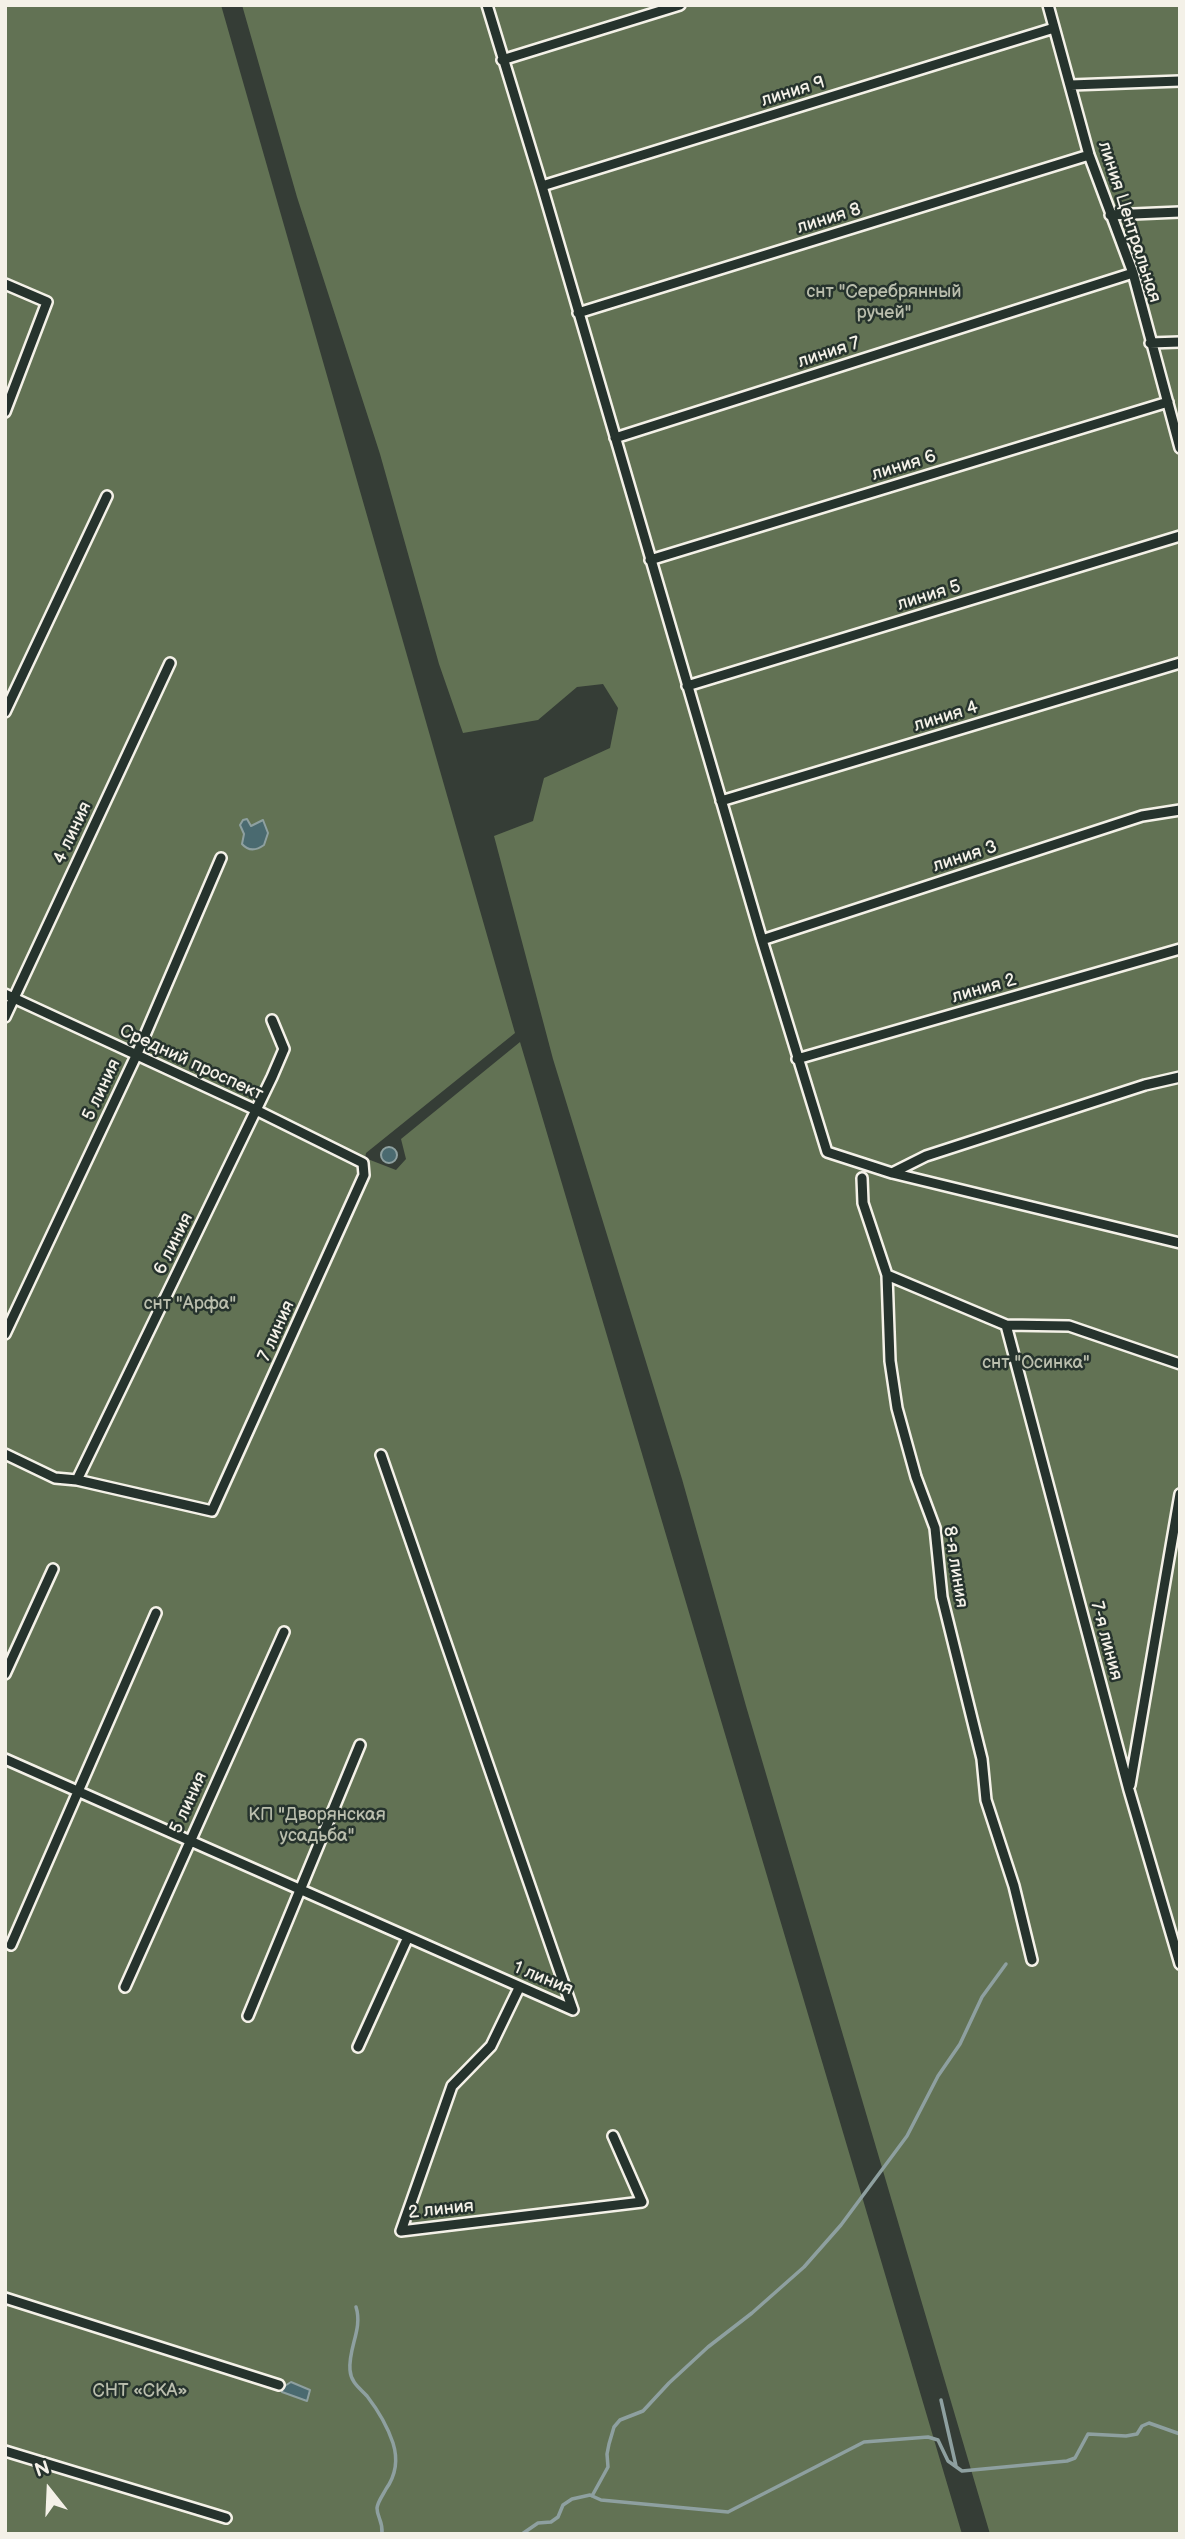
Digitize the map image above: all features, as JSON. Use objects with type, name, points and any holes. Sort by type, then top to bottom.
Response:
[{"type":"street","points":[[486,5],[542,186],[797,1059],[827,1152],[892,1173],[1180,1243]]},
{"type":"street","points":[[502,60],[680,5]]},
{"type":"street","name":"линия Центральная","points":[[1048,5],[1090,155],[1133,273],[1180,448]]},
{"type":"street","name":"линия 9","points":[[542,186],[1054,28]]},
{"type":"street","points":[[1071,85],[1180,81]]},
{"type":"street","name":"линия 8","points":[[578,313],[1090,155]]},
{"type":"street","points":[[1110,215],[1180,212]]},
{"type":"street","name":"линия 7","points":[[615,438],[1133,273]]},
{"type":"street","points":[[5,284],[47,302],[5,412]]},
{"type":"street","points":[[1150,343],[1180,342]]},
{"type":"street","name":"линия 6","points":[[650,560],[1168,402]]},
{"type":"street","points":[[5,712],[107,496]]},
{"type":"street","name":"линия 5","points":[[687,686],[1180,536]]},
{"type":"street","name":"4 линия","points":[[5,1017],[9,996],[170,663]]},
{"type":"street","name":"линия 4","points":[[721,801],[1180,663]]},
{"type":"street","name":"линия 3","points":[[762,940],[1142,816],[1180,810]]},
{"type":"street","name":"5 линия","points":[[5,1334],[136,1056],[221,858]]},
{"type":"street","name":"линия 2","points":[[797,1059],[1180,949]]},
{"type":"street","name":"Средний проспект","points":[[9,996],[256,1110],[363,1163]]},
{"type":"street","name":"6 линия","points":[[77,1480],[284,1049],[272,1020]]},
{"type":"street","points":[[892,1173],[926,1156],[1145,1085],[1180,1077]]},
{"type":"street","name":"7 линия","points":[[77,1480],[212,1511],[364,1175],[363,1163]]},
{"type":"street","name":"8-я линия","points":[[862,1178],[863,1203],[887,1275],[890,1361],[897,1408],[916,1477],[935,1528],[942,1597],[982,1759],[986,1800],[1014,1886],[1032,1960]]},
{"type":"street","points":[[887,1275],[1006,1325],[1069,1326],[1180,1364]]},
{"type":"street","name":"7-я линия","points":[[1006,1325],[1129,1790],[1180,1964]]},
{"type":"street","points":[[5,1454],[55,1478],[77,1480]]},
{"type":"street","name":"1 линия","points":[[5,1759],[573,2010],[382,1455]]},
{"type":"street","points":[[1129,1790],[1180,1494]]},
{"type":"street","points":[[5,1674],[53,1569]]},
{"type":"street","points":[[11,1945],[156,1613]]},
{"type":"street","name":"5 линия","points":[[125,1987],[284,1632]]},
{"type":"street","points":[[248,2016],[360,1745]]},
{"type":"street","points":[[358,2047],[408,1937]]},
{"type":"street","name":"2 линия","points":[[519,1988],[491,2046],[452,2086],[401,2231],[642,2203],[613,2136]]},
{"type":"street","points":[[5,2298],[279,2385]]},
{"type":"street","points":[[5,2451],[226,2518]]},
{"type":"green space","points":[[5,5],[221,5],[515,1033],[366,1153],[365,1158],[396,1170],[406,1159],[401,1139],[520,1042],[962,2534],[5,2534]]},
{"type":"green space","points":[[242,5],[1180,5],[1180,2534],[990,2534],[746,1706],[682,1479],[553,1059],[494,836],[533,821],[544,778],[610,748],[618,708],[603,684],[577,687],[538,720],[463,733],[439,664],[380,454],[297,197]]},
{"type":"water","points":[[247,819],[251,826],[263,820],[268,833],[264,845],[259,848],[250,849],[242,844],[244,834],[240,825]]},
{"type":"water","points":[[386,1147],[392,1147],[397,1155],[395,1161],[386,1163],[381,1158],[381,1152]]},
{"type":"water","points":[[291,2382],[310,2390],[307,2401],[282,2392],[283,2387]]},
{"type":"waterway","points":[[592,2496],[608,2467],[609,2444],[614,2427],[620,2420],[643,2411],[708,2347],[804,2267],[841,2225],[907,2136],[938,2076],[960,2044],[982,1997],[1006,1964]]},
{"type":"waterway","points":[[356,2307],[358,2323],[350,2362],[351,2375],[382,2419],[395,2449],[392,2478],[377,2508],[382,2534]]},
{"type":"waterway","points":[[941,2400],[956,2466]]},
{"type":"waterway","points":[[522,2534],[538,2523],[551,2522],[558,2517],[563,2505],[572,2499],[590,2495],[601,2500],[728,2512],[864,2442],[928,2437],[938,2440],[948,2461],[962,2471],[1067,2461],[1075,2458],[1088,2434],[1126,2436],[1137,2434],[1142,2426],[1149,2423],[1180,2434]]},
{"type":"park label","name":"снт \"Серебрянный ручей\"","points":[[884,302]]},
{"type":"park label","name":"снт \"Арфа\"","points":[[190,1304]]},
{"type":"park label","name":"снт \"Осинка\"","points":[[1036,1363]]},
{"type":"park label","name":"КП \"Дворянская усадьба\"","points":[[317,1825]]},
{"type":"park label","name":"СНТ «СКА»","points":[[140,2391]]}]
